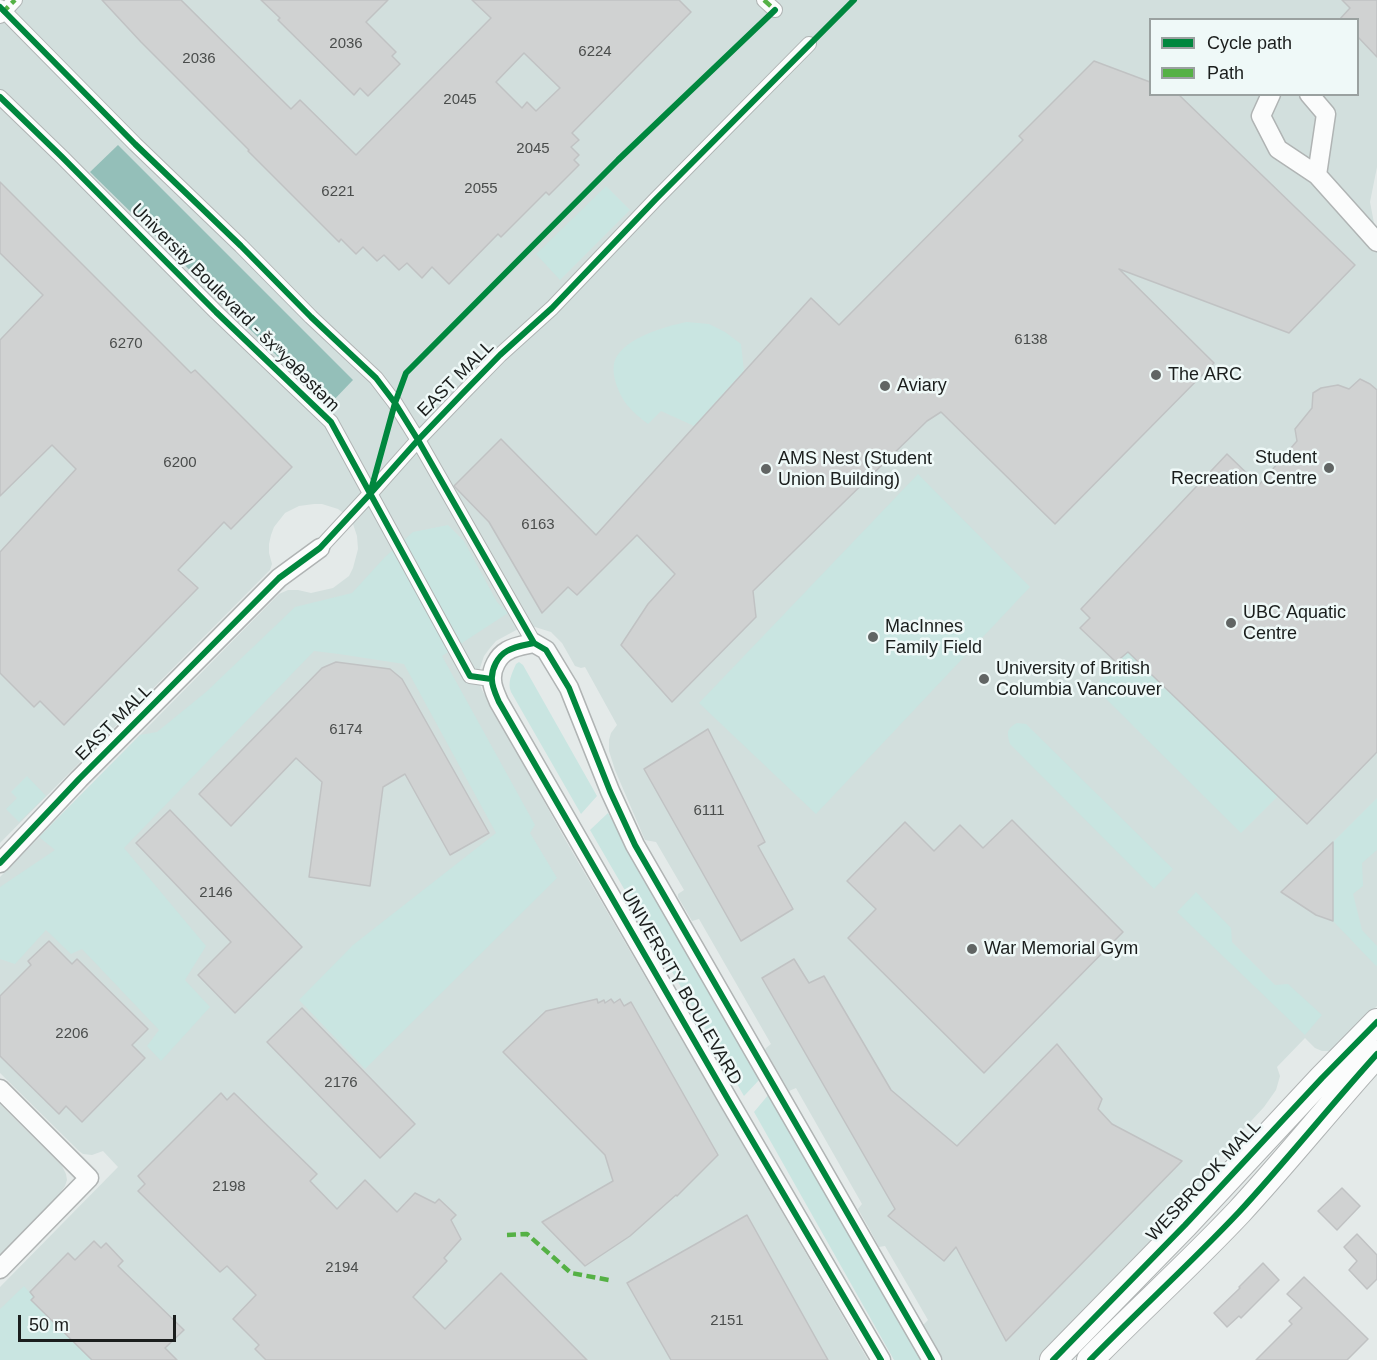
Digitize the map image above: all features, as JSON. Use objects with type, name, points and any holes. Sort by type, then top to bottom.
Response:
[{"type":"main road","name":"WESBROOK MALL","points":[[1053,1360],[1185,1225],[1377,1022]]},
{"type":"main road","points":[[1090,1360],[1238,1213],[1377,1054]]},
{"type":"street","points":[[1,11],[15,0]]},
{"type":"street","points":[[764,0],[775,10]]},
{"type":"street","name":"UNIVERSITY BOULEVARD","points":[[1,11],[241,246],[311,318],[376,378],[394,403],[418,440],[534,643],[546,650],[569,688],[610,791],[635,845],[932,1360]]},
{"type":"street","name":"EAST MALL","points":[[0,863],[79,779],[279,578],[320,548],[418,440],[500,355],[552,308],[809,44]]},
{"type":"street","points":[[1270,96],[1261,116],[1278,149],[1317,175],[1377,242]]},
{"type":"street","points":[[1311,96],[1326,114],[1317,175]]},
{"type":"street","name":"University Boulevard - šxʷyəθəstəm","points":[[0,97],[216,312],[331,422],[470,676],[491,679]]},
{"type":"street","points":[[491,679],[500,656],[512,648],[534,643]]},
{"type":"street","name":"UNIVERSITY BOULEVARD","points":[[491,679],[499,702],[881,1360]]},
{"type":"street","points":[[0,1089],[89,1178],[0,1269]]},
{"type":"shaded area","name":"University of British Columbia Vancouver","points":[[0,0],[1377,0],[1377,167],[1370,202],[1377,231],[1377,1006],[1335,1048],[1322,1051],[1315,1048],[1305,1038],[1277,1067],[1280,1076],[1276,1090],[1264,1107],[1218,1157],[1201,1190],[1139,1253],[1143,1258],[1044,1360],[942,1360],[923,1325],[928,1320],[885,1246],[879,1247],[858,1209],[862,1204],[796,1088],[789,1091],[765,1050],[771,1044],[699,919],[692,921],[678,897],[678,894],[684,890],[656,842],[645,840],[609,751],[611,733],[617,725],[585,667],[575,666],[562,643],[551,632],[535,627],[518,629],[496,641],[490,648],[484,656],[477,677],[482,690],[566,841],[868,1360],[0,1360],[0,1287],[118,1167],[103,1151],[92,1155],[79,1151],[0,1073],[0,877],[279,594],[288,590],[311,593],[333,588],[349,576],[358,549],[353,524],[338,509],[322,504],[299,506],[285,513],[271,535],[269,553],[272,564],[270,570],[0,843]]},
{"type":"shaded area","points":[[118,145],[353,380],[328,406],[90,172]]},
{"type":"shaded area","points":[[606,186],[630,210],[560,280],[536,254]]},
{"type":"shaded area","points":[[687,322],[709,324],[741,344],[744,371],[694,426],[661,411],[648,424],[629,408],[621,395],[614,377],[615,360],[627,345],[636,339],[657,330]]},
{"type":"shaded area","name":"MacInnes Family Field","points":[[918,474],[1030,587],[816,814],[699,703]]},
{"type":"shaded area","points":[[448,525],[464,541],[497,602],[508,613],[442,656],[535,825],[530,833],[557,878],[365,1069],[299,1000],[353,945],[496,833],[404,664],[314,651],[124,848],[206,946],[185,980],[210,1007],[161,1061],[147,1046],[159,1030],[82,949],[71,954],[46,930],[15,964],[0,959],[0,887],[55,850],[39,837],[140,735],[157,732],[206,692],[295,607],[352,593],[385,557],[413,532]]},
{"type":"shaded area","points":[[1128,652],[1278,796],[1241,833],[1094,687]]},
{"type":"shaded area","points":[[519,662],[523,665],[597,796],[581,814],[511,692],[511,678]]},
{"type":"shaded area","points":[[1017,723],[1026,724],[1173,869],[1154,889],[1010,744],[1008,732]]},
{"type":"shaded area","points":[[27,776],[46,796],[19,822],[6,809],[17,798],[11,792]]},
{"type":"shaded area","points":[[1377,798],[1377,850],[1362,863],[1363,886],[1353,894],[1362,930],[1377,946],[1376,966],[1333,921],[1333,842]]},
{"type":"shaded area","points":[[608,813],[760,1079],[744,1096],[590,830]]},
{"type":"shaded area","points":[[1196,892],[1231,928],[1232,942],[1275,985],[1288,984],[1322,1015],[1305,1035],[1177,912]]},
{"type":"shaded area","points":[[769,1094],[923,1360],[894,1360],[754,1112]]},
{"type":"shaded area","points":[[0,1104],[62,1166],[67,1180],[58,1196],[0,1254]]},
{"type":"shaded area","points":[[24,1286],[34,1297],[31,1300],[92,1360],[0,1360],[0,1309]]},
{"type":"building","points":[[102,0],[181,0],[291,109],[300,100],[356,155],[491,18],[472,0],[679,0],[691,12],[572,133],[579,140],[571,147],[579,155],[574,160],[579,165],[549,195],[546,192],[501,237],[498,234],[449,284],[432,267],[422,278],[407,263],[399,270],[384,255],[377,261],[363,247],[356,254],[341,239],[339,242]],"holes":[[[524,53],[560,88],[536,111],[527,102],[522,108],[496,82]]]},
{"type":"building","points":[[261,0],[388,0],[366,22],[396,52],[392,56],[400,64],[368,96],[360,88],[354,95],[278,20],[280,18]]},
{"type":"building","points":[[1342,0],[1377,0],[1377,57],[1359,38],[1359,18],[1341,18],[1350,8]]},
{"type":"building","points":[[1094,61],[1149,82],[1149,96],[1180,96],[1355,265],[1289,333],[1119,269],[1214,363],[1055,524],[941,412],[927,421],[753,591],[756,617],[672,702],[621,645],[648,604],[675,574],[637,535],[577,595],[568,587],[542,613],[489,522],[454,486],[501,439],[596,535],[811,298],[839,325],[1023,140],[1019,136]]},
{"type":"building","points":[[0,182],[191,373],[195,370],[292,467],[231,529],[224,522],[178,570],[198,588],[64,725],[40,701],[34,707],[0,673],[0,552],[76,469],[52,445],[0,496],[0,340],[43,295],[0,253]]},
{"type":"building","name":"UBC Aquatic Centre","points":[[1360,379],[1377,390],[1377,752],[1307,824],[1128,652],[1116,662],[1080,628],[1090,618],[1081,609],[1227,454],[1259,485],[1297,441],[1295,429],[1312,408],[1313,393],[1321,388],[1338,385],[1349,389]]},
{"type":"building","points":[[336,662],[390,669],[402,679],[489,833],[450,855],[405,774],[383,787],[370,886],[309,877],[322,782],[296,758],[231,826],[199,794],[322,668]]},
{"type":"building","points":[[708,729],[765,842],[758,846],[793,909],[741,941],[644,769]]},
{"type":"building","points":[[170,810],[302,947],[235,1013],[198,975],[231,942],[136,843]]},
{"type":"building","name":"War Memorial Gym","points":[[1012,820],[1123,932],[984,1073],[848,938],[876,909],[847,881],[905,822],[934,851],[960,825],[983,848]]},
{"type":"building","points":[[1333,842],[1333,921],[1316,915],[1281,892]]},
{"type":"building","points":[[49,941],[72,964],[77,959],[148,1029],[132,1045],[145,1058],[82,1122],[66,1106],[59,1114],[0,1056],[0,996],[31,965],[28,961]]},
{"type":"building","points":[[794,959],[809,983],[824,976],[891,1090],[957,1146],[1057,1044],[1102,1099],[1098,1109],[1112,1124],[1182,1161],[1006,1341],[956,1247],[944,1261],[888,1216],[895,1209],[762,978]]},
{"type":"building","points":[[597,999],[598,1003],[604,1000],[605,1003],[611,999],[614,1003],[620,999],[624,1006],[631,1002],[718,1155],[677,1196],[630,1236],[585,1266],[542,1222],[613,1181],[605,1155],[503,1052],[546,1011]]},
{"type":"building","points":[[302,1008],[415,1124],[380,1158],[267,1042]]},
{"type":"building","points":[[221,1093],[227,1100],[234,1093],[317,1174],[310,1181],[337,1209],[365,1180],[397,1212],[415,1193],[435,1203],[439,1199],[456,1215],[451,1220],[461,1239],[444,1258],[447,1261],[413,1297],[445,1329],[501,1273],[587,1360],[266,1360],[255,1349],[259,1345],[233,1319],[256,1295],[227,1266],[220,1272],[138,1191],[145,1184],[138,1176]]},
{"type":"building","points":[[1342,1188],[1360,1206],[1337,1230],[1318,1211]]},
{"type":"building","points":[[747,1215],[828,1360],[671,1360],[627,1283]]},
{"type":"building","points":[[1357,1234],[1377,1255],[1377,1279],[1367,1289],[1349,1270],[1357,1261],[1344,1247]]},
{"type":"building","points":[[94,1241],[101,1248],[106,1243],[123,1261],[118,1266],[184,1330],[165,1348],[177,1360],[92,1360],[31,1300],[34,1297],[30,1292],[68,1253],[75,1260]]},
{"type":"building","points":[[1263,1263],[1279,1280],[1241,1318],[1239,1316],[1227,1327],[1214,1313]]},
{"type":"building","points":[[1304,1277],[1368,1339],[1347,1360],[1256,1360],[1292,1324],[1289,1321],[1302,1308],[1287,1294]]},
{"type":"marked path","points":[[2,13],[15,0]]},
{"type":"marked path","points":[[764,0],[775,10]]},
{"type":"marked path","points":[[507,1235],[527,1234],[571,1273],[609,1280]]},
{"type":"cycle path","points":[[0,863],[79,779],[279,578],[320,548],[418,440],[500,355],[552,308],[656,199],[854,0]]},
{"type":"cycle path","points":[[0,7],[135,144],[376,378],[418,440],[534,643]]},
{"type":"cycle path","points":[[371,490],[395,403],[406,373],[618,160],[775,10]]},
{"type":"cycle path","points":[[0,97],[216,312],[331,422],[470,676],[491,679]]},
{"type":"cycle path","points":[[881,1360],[499,702],[492,676],[498,659],[510,649],[534,643],[546,650],[569,688],[610,791],[635,845],[932,1360]]},
{"type":"cycle path","points":[[1053,1360],[1185,1225],[1377,1022]]},
{"type":"cycle path","points":[[1090,1360],[1239,1212],[1377,1054]]},
{"type":"place","name":"The ARC","points":[[1156,375]]},
{"type":"place","name":"Aviary","points":[[885,386]]},
{"type":"place","name":"Student Recreation Centre","points":[[1329,468]]},
{"type":"place","name":"AMS Nest (Student Union Building)","points":[[766,469]]},
{"type":"place","name":"UBC Aquatic Centre","points":[[1231,623]]},
{"type":"place","name":"MacInnes Family Field","points":[[873,637]]},
{"type":"place","name":"University of British Columbia Vancouver","points":[[984,679]]},
{"type":"place","name":"War Memorial Gym","points":[[972,949]]}]
